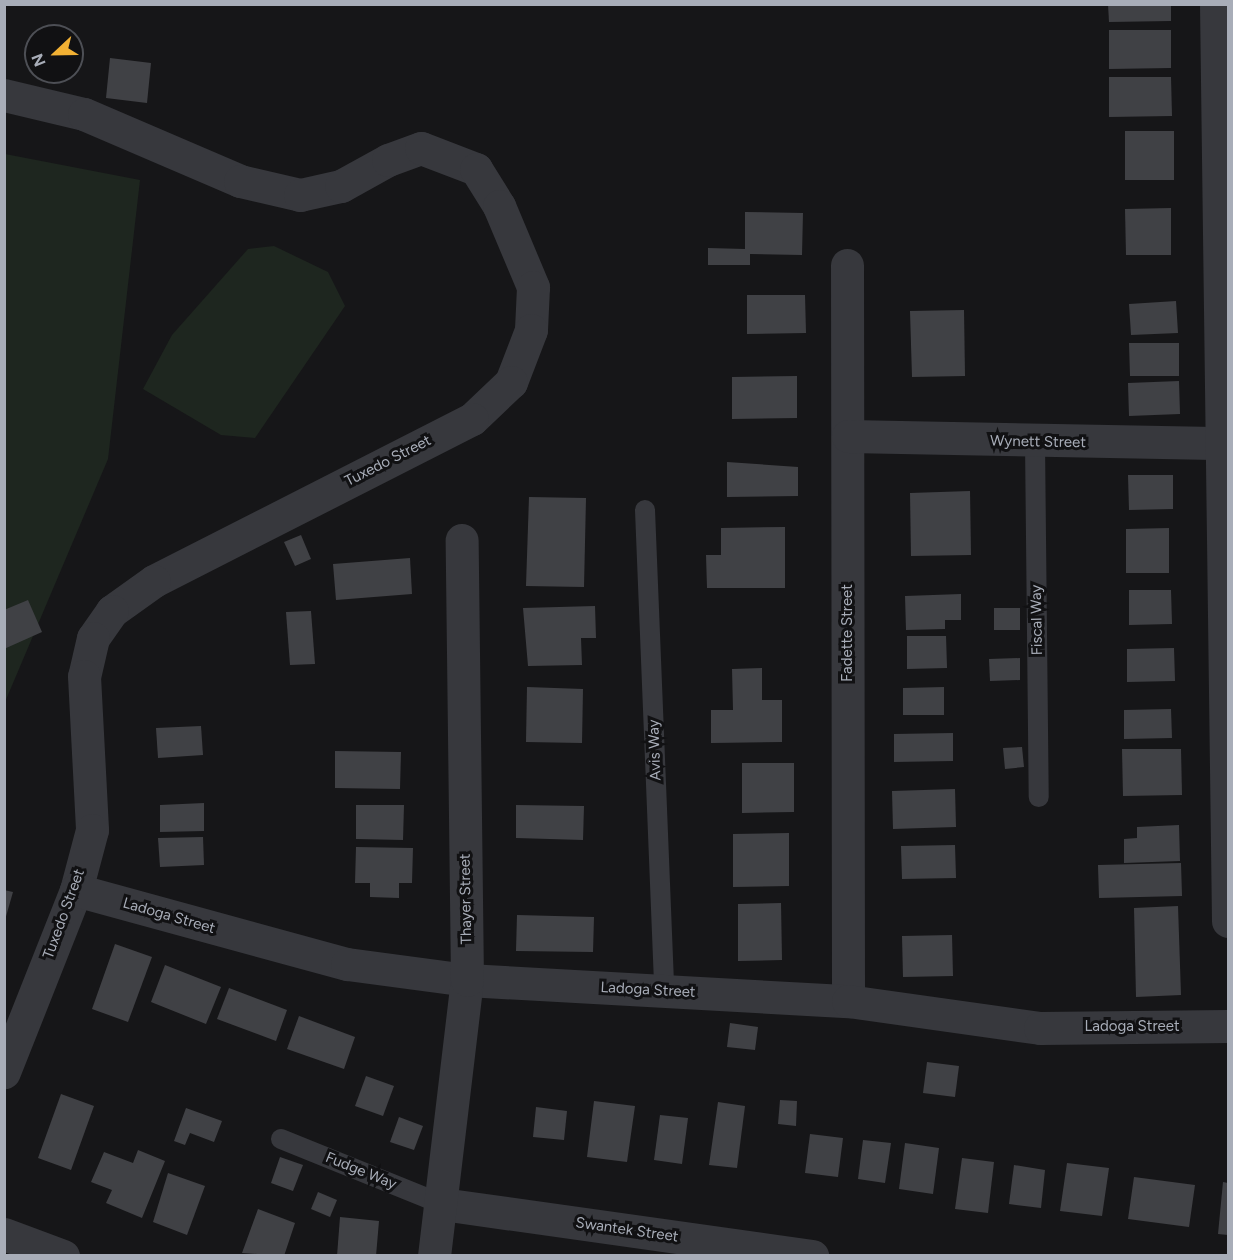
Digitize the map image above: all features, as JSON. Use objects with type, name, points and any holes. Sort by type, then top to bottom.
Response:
[{"type":"street","points":[[1216,4],[1225,443],[1228,921]]},
{"type":"street","name":"Tuxedo Street","points":[[4,95],[84,114],[240,182],[300,195],[341,186],[388,160],[422,148],[476,169],[499,206],[533,287],[531,330],[511,382],[472,419],[154,581],[112,611],[93,638],[84,676],[92,830],[76,890],[11,1030],[4,1072]]},
{"type":"street","name":"Fadette Street","points":[[847,265],[848,1001]]},
{"type":"street","name":"Wynett Street","points":[[848,436],[1035,442],[1225,443]]},
{"type":"street","name":"Thayer Street","points":[[434,1256],[467,980],[462,540]]},
{"type":"street","name":"Ladoga Street","points":[[76,890],[347,964],[467,980],[848,1001],[1041,1028],[1228,1026]]},
{"type":"street","name":"Swantek Street","points":[[442,1204],[812,1256]]},
{"type":"street","points":[[4,1234],[63,1256]]},
{"type":"lane","name":"Fiscal Way","points":[[1035,442],[1039,797]]},
{"type":"lane","name":"Avis Way","points":[[645,510],[664,991]]},
{"type":"lane","name":"Fudge Way","points":[[281,1139],[442,1204]]},
{"type":"shaded area","points":[[5,154],[140,180],[108,459],[5,702]]},
{"type":"shaded area","points":[[274,246],[328,272],[345,306],[255,438],[221,435],[143,389],[172,335],[248,249]]},
{"type":"building","points":[[1108,4],[1171,4],[1171,21],[1109,22]]},
{"type":"building","points":[[1109,30],[1171,30],[1171,68],[1109,69]]},
{"type":"building","points":[[110,58],[151,63],[147,103],[106,98]]},
{"type":"building","points":[[1109,77],[1171,77],[1172,116],[1109,117]]},
{"type":"building","points":[[1125,131],[1174,131],[1174,180],[1125,180]]},
{"type":"building","points":[[1171,208],[1171,255],[1126,255],[1125,209]]},
{"type":"building","points":[[745,212],[803,213],[802,255],[750,254],[750,265],[708,265],[708,248],[745,249]]},
{"type":"building","points":[[747,295],[805,295],[806,333],[747,334]]},
{"type":"building","points":[[1176,301],[1178,333],[1131,335],[1129,304]]},
{"type":"building","points":[[964,310],[965,376],[912,377],[910,311]]},
{"type":"building","points":[[1129,343],[1179,343],[1179,376],[1130,376]]},
{"type":"building","points":[[797,376],[797,418],[732,419],[732,377]]},
{"type":"building","points":[[1179,381],[1180,414],[1129,416],[1128,383]]},
{"type":"building","points":[[727,462],[798,467],[798,496],[727,497]]},
{"type":"building","points":[[1128,475],[1173,475],[1173,509],[1129,510]]},
{"type":"building","points":[[970,491],[971,555],[911,556],[910,493]]},
{"type":"building","points":[[529,497],[586,498],[584,587],[526,586]]},
{"type":"building","points":[[785,527],[785,588],[707,588],[706,555],[721,555],[721,528]]},
{"type":"building","points":[[1169,528],[1169,573],[1126,573],[1126,529]]},
{"type":"building","points":[[301,535],[311,559],[295,566],[284,542]]},
{"type":"building","points":[[410,558],[412,594],[336,600],[333,564]]},
{"type":"building","points":[[1129,590],[1171,590],[1172,624],[1129,625]]},
{"type":"building","points":[[961,594],[961,620],[945,620],[945,629],[906,630],[905,596]]},
{"type":"building","points":[[28,600],[42,632],[4,649],[4,610]]},
{"type":"building","points":[[595,606],[596,638],[581,638],[582,665],[528,666],[523,608]]},
{"type":"building","points":[[994,608],[1020,608],[1020,630],[994,630]]},
{"type":"building","points":[[311,611],[315,664],[290,665],[286,612]]},
{"type":"building","points":[[907,636],[946,636],[947,668],[907,669]]},
{"type":"building","points":[[1174,648],[1175,681],[1127,682],[1127,649]]},
{"type":"building","points":[[1020,658],[1020,680],[990,681],[989,659]]},
{"type":"building","points":[[762,668],[762,700],[782,700],[782,742],[711,743],[711,710],[733,710],[732,669]]},
{"type":"building","points":[[527,687],[583,689],[582,743],[526,742]]},
{"type":"building","points":[[944,687],[944,715],[903,715],[903,688]]},
{"type":"building","points":[[1171,709],[1172,738],[1124,739],[1124,710]]},
{"type":"building","points":[[201,726],[203,755],[158,758],[156,728]]},
{"type":"building","points":[[953,733],[953,761],[894,762],[894,734]]},
{"type":"building","points":[[1022,747],[1024,767],[1005,769],[1003,748]]},
{"type":"building","points":[[1122,749],[1181,749],[1182,795],[1123,796]]},
{"type":"building","points":[[335,751],[401,752],[400,789],[335,788]]},
{"type":"building","points":[[742,763],[794,763],[794,812],[742,813]]},
{"type":"building","points":[[955,789],[956,827],[893,829],[892,791]]},
{"type":"building","points":[[204,803],[204,831],[160,832],[160,805]]},
{"type":"building","points":[[356,805],[404,805],[403,840],[356,839]]},
{"type":"building","points":[[516,805],[584,806],[583,840],[516,838]]},
{"type":"building","points":[[1179,825],[1180,861],[1124,863],[1124,839],[1137,838],[1137,827]]},
{"type":"building","points":[[789,833],[789,886],[733,887],[733,834]]},
{"type":"building","points":[[203,837],[204,865],[160,867],[158,838]]},
{"type":"building","points":[[955,845],[956,878],[902,879],[901,846]]},
{"type":"building","points":[[356,847],[413,848],[412,883],[399,883],[399,898],[370,897],[370,883],[355,883]]},
{"type":"building","points":[[1181,863],[1182,896],[1099,898],[1098,865]]},
{"type":"building","points":[[4,890],[13,892],[5,920],[4,920]]},
{"type":"building","points":[[781,903],[782,960],[738,961],[738,904]]},
{"type":"building","points":[[1178,906],[1181,995],[1136,997],[1134,908]]},
{"type":"building","points":[[517,915],[594,917],[593,952],[516,951]]},
{"type":"building","points":[[952,935],[953,976],[903,977],[902,936]]},
{"type":"building","points":[[115,944],[152,957],[128,1022],[92,1009]]},
{"type":"building","points":[[165,965],[221,987],[206,1024],[151,1002]]},
{"type":"building","points":[[229,988],[287,1010],[276,1041],[217,1019]]},
{"type":"building","points":[[299,1016],[355,1037],[344,1069],[287,1049]]},
{"type":"building","points":[[730,1023],[758,1027],[755,1050],[727,1047]]},
{"type":"building","points":[[927,1062],[959,1066],[955,1097],[923,1093]]},
{"type":"building","points":[[366,1076],[394,1086],[383,1116],[355,1106]]},
{"type":"building","points":[[61,1094],[94,1106],[71,1170],[38,1158]]},
{"type":"building","points":[[780,1100],[797,1101],[796,1126],[778,1124]]},
{"type":"building","points":[[594,1101],[635,1106],[627,1162],[587,1157]]},
{"type":"building","points":[[718,1102],[745,1106],[737,1168],[709,1165]]},
{"type":"building","points":[[536,1107],[567,1111],[564,1140],[533,1137]]},
{"type":"building","points":[[186,1108],[222,1121],[214,1142],[190,1133],[185,1145],[174,1141]]},
{"type":"building","points":[[660,1115],[688,1118],[682,1164],[654,1160]]},
{"type":"building","points":[[399,1117],[423,1126],[414,1150],[390,1142]]},
{"type":"building","points":[[810,1134],[843,1138],[838,1177],[805,1173]]},
{"type":"building","points":[[863,1140],[891,1143],[885,1183],[858,1179]]},
{"type":"building","points":[[905,1143],[939,1148],[933,1194],[899,1189]]},
{"type":"building","points":[[138,1150],[165,1161],[142,1218],[106,1203],[112,1190],[91,1182],[104,1152],[133,1163]]},
{"type":"building","points":[[280,1157],[303,1165],[293,1191],[271,1183]]},
{"type":"building","points":[[962,1158],[994,1162],[988,1213],[955,1209]]},
{"type":"building","points":[[1067,1163],[1109,1168],[1102,1216],[1060,1211]]},
{"type":"building","points":[[1014,1165],[1045,1170],[1041,1208],[1009,1204]]},
{"type":"building","points":[[168,1173],[205,1186],[187,1235],[153,1222]]},
{"type":"building","points":[[1134,1177],[1195,1185],[1189,1227],[1128,1219]]},
{"type":"building","points":[[1223,1182],[1228,1183],[1228,1235],[1218,1234]]},
{"type":"building","points":[[318,1192],[337,1200],[330,1217],[311,1209]]},
{"type":"building","points":[[258,1209],[295,1223],[284,1256],[242,1253]]},
{"type":"building","points":[[340,1217],[379,1221],[376,1256],[337,1256]]}]
